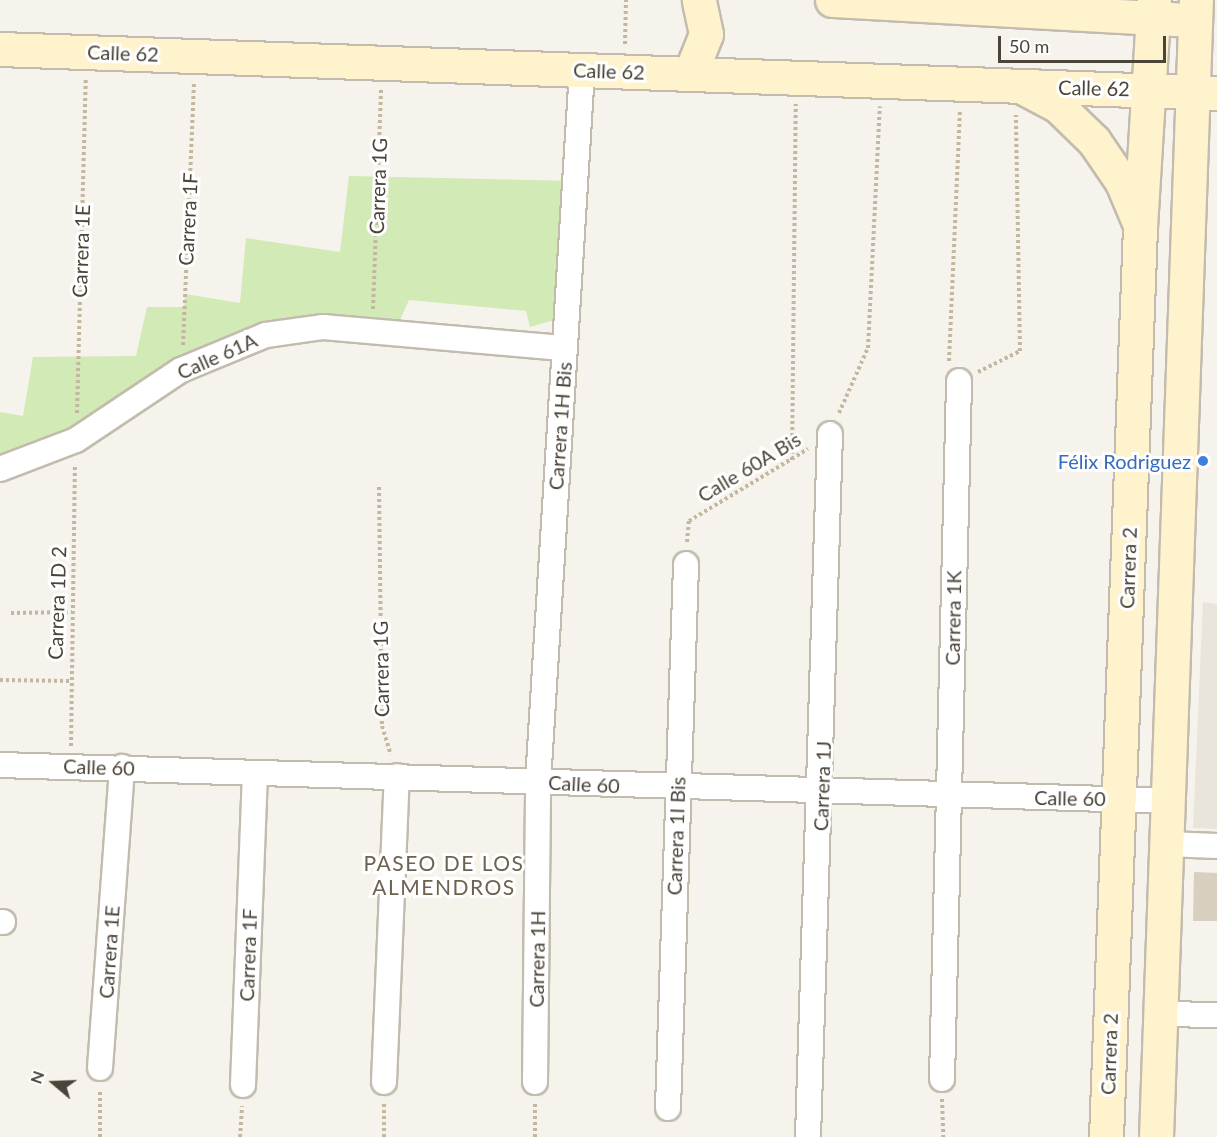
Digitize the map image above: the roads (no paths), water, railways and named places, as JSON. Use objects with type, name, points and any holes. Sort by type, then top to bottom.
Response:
[{"type":"street","points":[[690,74],[706,34],[699,0]]},
{"type":"street","points":[[832,0],[1041,10],[1154,9],[1203,14],[1205,92],[1191,235],[1156,1137]]},
{"type":"street","points":[[1041,10],[1090,0]]},
{"type":"street","name":"Carrera 2","points":[[1106,1137],[1140,227],[1154,9]]},
{"type":"street","name":"Calle 62","points":[[0,49],[690,74],[1016,95],[1149,89],[1205,92]]},
{"type":"street","name":"Carrera 1H Bis","points":[[538,782],[582,70]]},
{"type":"street","points":[[1016,95],[1059,108],[1094,141],[1122,182],[1140,227]]},
{"type":"street","points":[[1191,235],[1217,173]]},
{"type":"street","name":"Calle 61A","points":[[0,469],[76,440],[181,370],[266,335],[322,327],[565,348]]},
{"type":"street","name":"Carrera 1K","points":[[942,1079],[959,381]]},
{"type":"street","name":"Carrera 1J","points":[[808,1137],[822,792],[830,434]]},
{"type":"street","points":[[1129,543],[1179,542]]},
{"type":"street","name":"Carrera 1I Bis","points":[[668,1108],[686,564]]},
{"type":"street","name":"Calle 60","points":[[0,765],[397,776],[949,797],[1169,801]]},
{"type":"street","name":"Carrera 1E","points":[[100,1068],[122,767]]},
{"type":"street","name":"Carrera 1F","points":[[243,1085],[255,773]]},
{"type":"street","points":[[384,1082],[397,776]]},
{"type":"street","name":"Carrera 1H","points":[[535,1082],[538,782]]},
{"type":"street","points":[[1167,844],[1217,846]]},
{"type":"street","points":[[1161,1014],[1217,1015]]},
{"type":"place","name":"Félix Rodriguez","points":[[1203,461]]},
{"type":"district","name":"PASEO DE LOS ALMENDROS","points":[[444,875]]}]
